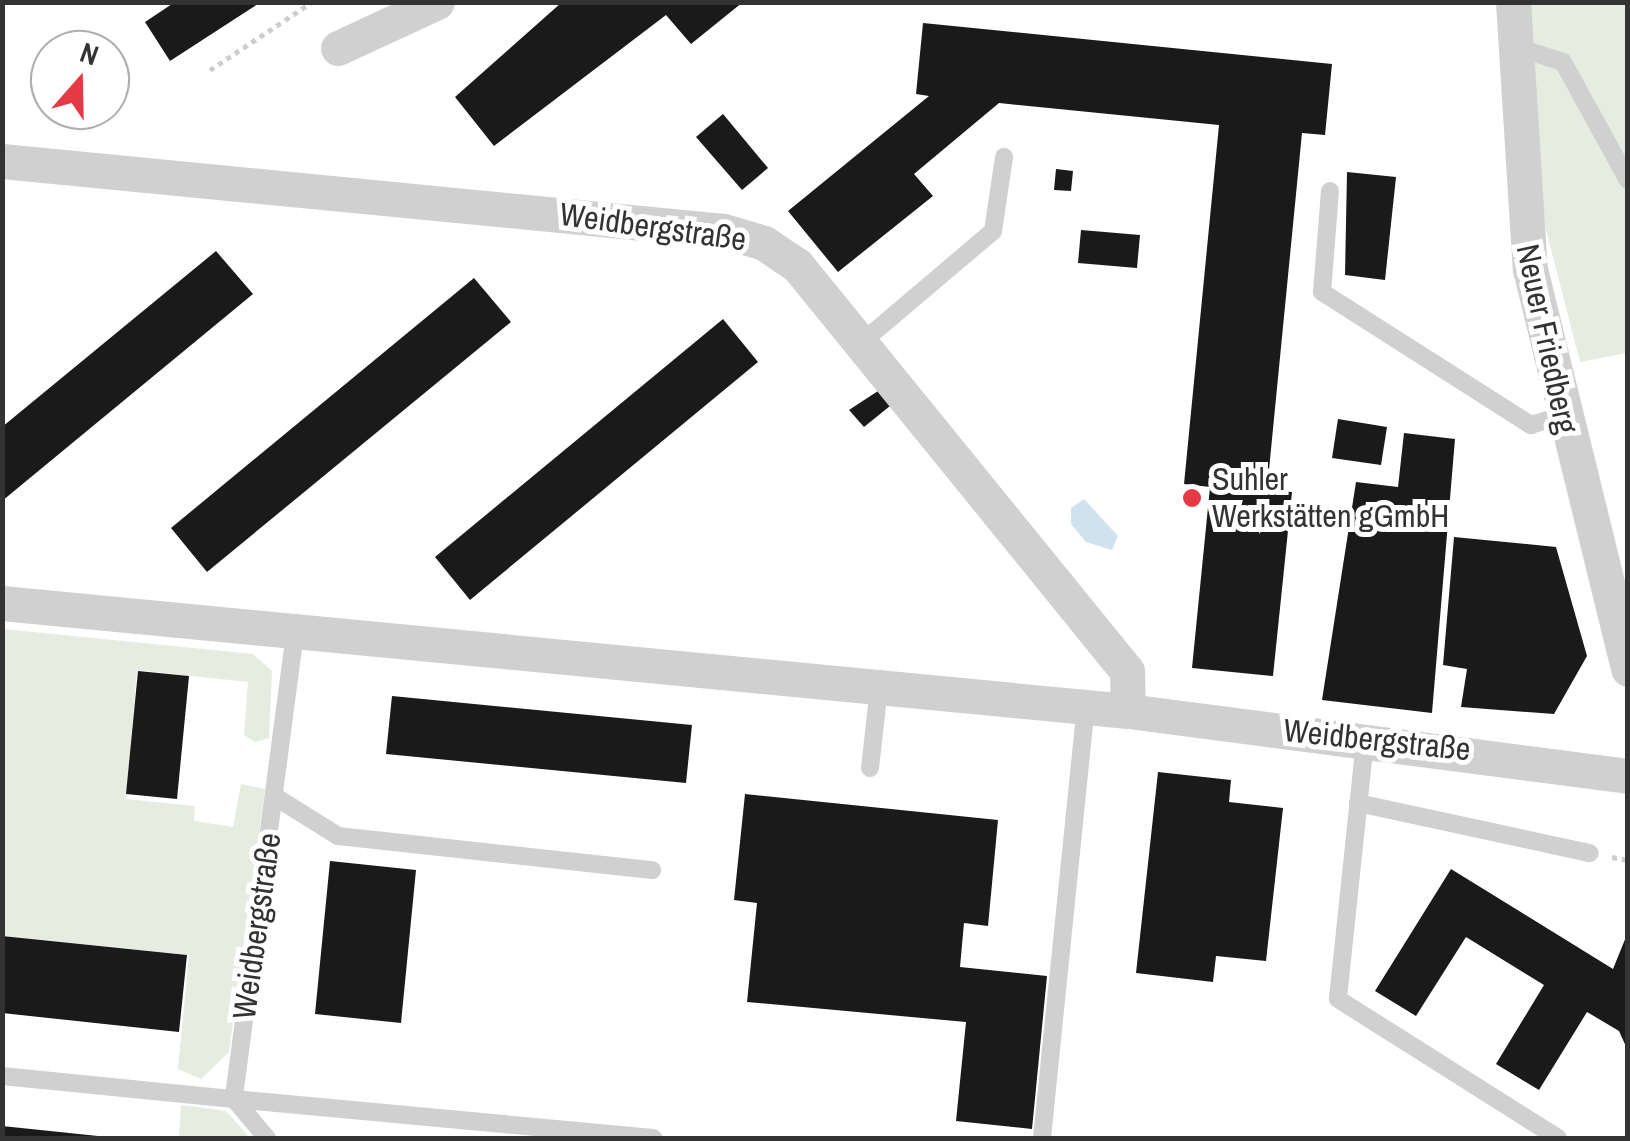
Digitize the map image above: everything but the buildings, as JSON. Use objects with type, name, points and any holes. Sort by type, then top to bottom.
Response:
[{"type":"street","points":[[338,48],[437,2]]},
{"type":"street","name":"Neuer Friedberg","points":[[1513,2],[1518,184],[1561,416],[1628,669]]},
{"type":"street","name":"Weidbergstraße","points":[[2,161],[724,231],[797,265],[1127,671],[1128,711]]},
{"type":"street","name":"Weidbergstraße","points":[[2,603],[1128,711],[1627,769]]},
{"type":"lane","points":[[1514,46],[1562,62],[1628,180]]},
{"type":"lane","points":[[861,343],[993,230],[1004,157]]},
{"type":"lane","points":[[1330,191],[1322,292],[1531,425],[1561,416]]},
{"type":"lane","name":"Weidbergstraße","points":[[234,1099],[295,634]]},
{"type":"lane","points":[[870,768],[879,688]]},
{"type":"lane","points":[[1042,1138],[1086,707]]},
{"type":"lane","points":[[1364,740],[1338,999],[1558,1138]]},
{"type":"lane","points":[[274,796],[338,836],[652,870]]},
{"type":"lane","points":[[1358,803],[1590,853]]},
{"type":"lane","points":[[2,1076],[653,1138]]},
{"type":"lane","points":[[234,1099],[266,1138]]},
{"type":"path","points":[[210,70],[312,2]]},
{"type":"shaded area","points":[[1527,3],[1627,3],[1627,353],[1580,362],[1545,226]]},
{"type":"shaded area","points":[[3,629],[253,654],[272,671],[269,738],[255,742],[244,735],[248,682],[137,670],[126,799],[195,806],[194,821],[233,827],[241,784],[265,789],[229,1052],[201,1079],[178,1069],[189,955],[3,936]]},
{"type":"shaded area","points":[[181,1105],[226,1111],[250,1138],[179,1138]]},
{"type":"water","points":[[1084,499],[1118,536],[1112,550],[1086,542],[1071,524],[1071,508]]},
{"type":"place","name":"Suhler Werkstätten gGmbH","points":[[1192,498]]}]
